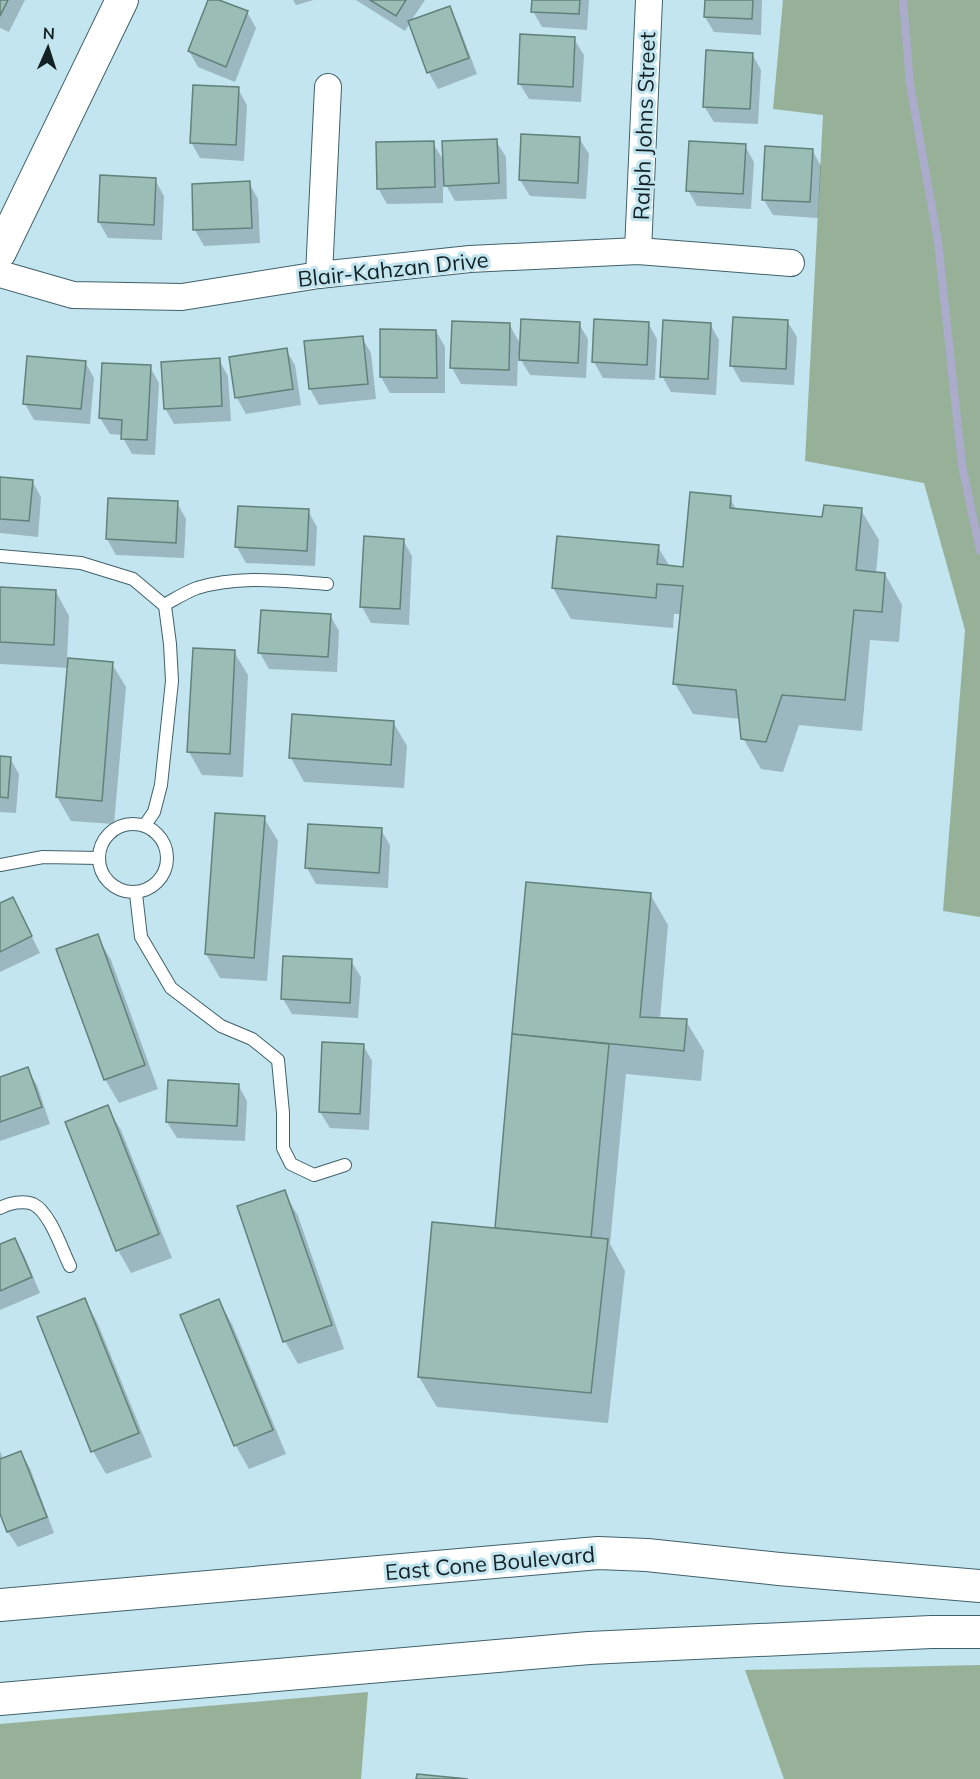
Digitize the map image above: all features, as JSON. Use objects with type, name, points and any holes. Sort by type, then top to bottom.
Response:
[{"type":"street","points":[[0,252],[122,0]]},
{"type":"street","name":"Ralph Johns Street","points":[[638,251],[649,0]]},
{"type":"street","points":[[319,275],[328,87]]},
{"type":"street","name":"Blair-Kahzan Drive","points":[[0,274],[73,295],[182,297],[319,275],[470,259],[638,251],[791,263]]},
{"type":"street","name":"East Cone Boulevard","points":[[0,1605],[598,1553],[647,1555],[980,1586]]},
{"type":"street","points":[[0,1699],[589,1648],[931,1632],[980,1632]]},
{"type":"lane","points":[[0,556],[81,563],[133,579],[164,605],[170,644],[172,681],[161,785],[154,812],[145,825]]},
{"type":"lane","points":[[164,605],[195,589],[223,581],[259,579],[327,584]]},
{"type":"lane","points":[[137,823],[145,825],[159,836],[165,847],[167,862],[161,879],[148,890],[136,894],[126,893],[110,885],[102,873],[99,858],[102,843],[111,831],[125,824],[137,823]]},
{"type":"lane","points":[[0,865],[43,856],[99,858]]},
{"type":"lane","points":[[136,894],[141,937],[171,988],[220,1026],[252,1039],[278,1060],[283,1113],[283,1148],[291,1164],[314,1175],[345,1165]]},
{"type":"lane","points":[[0,1208],[11,1203],[33,1204],[46,1216],[70,1266]]},
{"type":"green space","points":[[783,0],[980,0],[980,917],[943,911],[965,630],[924,483],[805,461],[823,115],[773,109]]},
{"type":"green space","points":[[980,1665],[980,1779],[784,1779],[745,1670]]},
{"type":"green space","points":[[368,1692],[361,1779],[0,1779],[0,1724]]},
{"type":"building","points":[[0,0],[8,0],[0,16]]},
{"type":"building","points":[[208,0],[219,0],[248,11],[226,67],[188,51]]},
{"type":"building","points":[[370,0],[406,0],[396,16]]},
{"type":"building","points":[[532,0],[580,0],[579,14],[531,12]]},
{"type":"building","points":[[705,0],[753,0],[752,19],[704,17]]},
{"type":"building","points":[[450,6],[469,58],[427,73],[408,21]]},
{"type":"building","points":[[520,34],[575,37],[573,87],[518,84]]},
{"type":"building","points":[[706,50],[753,53],[750,109],[703,107]]},
{"type":"building","points":[[193,85],[239,87],[236,145],[190,143]]},
{"type":"building","points":[[521,134],[580,137],[578,183],[519,180]]},
{"type":"building","points":[[497,139],[499,183],[444,186],[442,141]]},
{"type":"building","points":[[434,141],[435,187],[377,189],[376,142]]},
{"type":"building","points":[[689,141],[746,144],[743,194],[686,191]]},
{"type":"building","points":[[765,146],[813,149],[810,202],[762,200]]},
{"type":"building","points":[[100,175],[156,178],[154,225],[98,222]]},
{"type":"building","points":[[250,181],[252,228],[193,230],[192,184]]},
{"type":"building","points":[[733,317],[788,320],[786,369],[730,366]]},
{"type":"building","points":[[521,319],[580,322],[578,363],[519,360]]},
{"type":"building","points":[[594,319],[649,322],[647,365],[592,362]]},
{"type":"building","points":[[663,320],[711,323],[708,379],[660,377]]},
{"type":"building","points":[[452,321],[510,323],[509,370],[450,368]]},
{"type":"building","points":[[380,329],[436,330],[437,378],[380,377]]},
{"type":"building","points":[[363,336],[368,384],[309,389],[304,341]]},
{"type":"building","points":[[287,348],[293,389],[235,398],[229,357]]},
{"type":"building","points":[[27,356],[86,361],[81,409],[23,404]]},
{"type":"building","points":[[220,358],[222,406],[164,409],[161,362]]},
{"type":"building","points":[[102,363],[151,365],[147,440],[121,439],[122,420],[99,418]]},
{"type":"building","points":[[0,477],[33,480],[29,521],[0,519]]},
{"type":"building","points":[[690,492],[731,496],[730,508],[822,517],[824,505],[862,508],[856,570],[885,573],[882,612],[854,610],[845,700],[782,695],[766,742],[741,739],[736,690],[673,684],[683,586],[657,584],[656,598],[552,588],[557,536],[659,545],[657,564],[683,567]]},
{"type":"building","points":[[108,498],[178,501],[176,543],[106,539]]},
{"type":"building","points":[[238,506],[309,509],[307,551],[235,547]]},
{"type":"building","points":[[364,536],[404,539],[400,609],[360,607]]},
{"type":"building","points":[[0,587],[56,590],[54,645],[0,642]]},
{"type":"building","points":[[261,610],[331,614],[328,657],[258,653]]},
{"type":"building","points":[[193,648],[235,650],[230,754],[187,752]]},
{"type":"building","points":[[68,658],[113,662],[102,801],[56,797]]},
{"type":"building","points":[[292,714],[394,721],[391,765],[289,758]]},
{"type":"building","points":[[0,756],[11,757],[8,798],[0,797]]},
{"type":"building","points":[[215,813],[265,816],[254,958],[205,954]]},
{"type":"building","points":[[308,824],[382,828],[379,873],[305,868]]},
{"type":"building","points":[[526,882],[651,893],[640,1017],[687,1019],[684,1051],[512,1034]]},
{"type":"building","points":[[13,897],[32,936],[0,952],[0,903]]},
{"type":"building","points":[[98,934],[145,1065],[104,1080],[56,949]]},
{"type":"building","points":[[283,956],[352,959],[350,1003],[281,999]]},
{"type":"building","points":[[512,1034],[609,1044],[591,1238],[495,1228]]},
{"type":"building","points":[[322,1042],[364,1044],[360,1114],[319,1112]]},
{"type":"building","points":[[28,1067],[42,1107],[0,1122],[0,1077]]},
{"type":"building","points":[[168,1080],[239,1084],[237,1126],[166,1122]]},
{"type":"building","points":[[108,1105],[159,1234],[116,1251],[65,1122]]},
{"type":"building","points":[[285,1190],[332,1325],[283,1342],[237,1206]]},
{"type":"building","points":[[432,1222],[608,1239],[591,1393],[418,1377]]},
{"type":"building","points":[[15,1238],[32,1277],[0,1291],[0,1244]]},
{"type":"building","points":[[85,1298],[139,1433],[91,1452],[37,1317]]},
{"type":"building","points":[[219,1299],[273,1430],[234,1446],[180,1315]]},
{"type":"building","points":[[21,1451],[47,1517],[7,1532],[0,1514],[0,1459]]},
{"type":"building","points":[[417,1774],[468,1779],[416,1779]]},
{"type":"waterway","points":[[903,0],[910,84],[938,242],[962,465],[980,551]]}]
